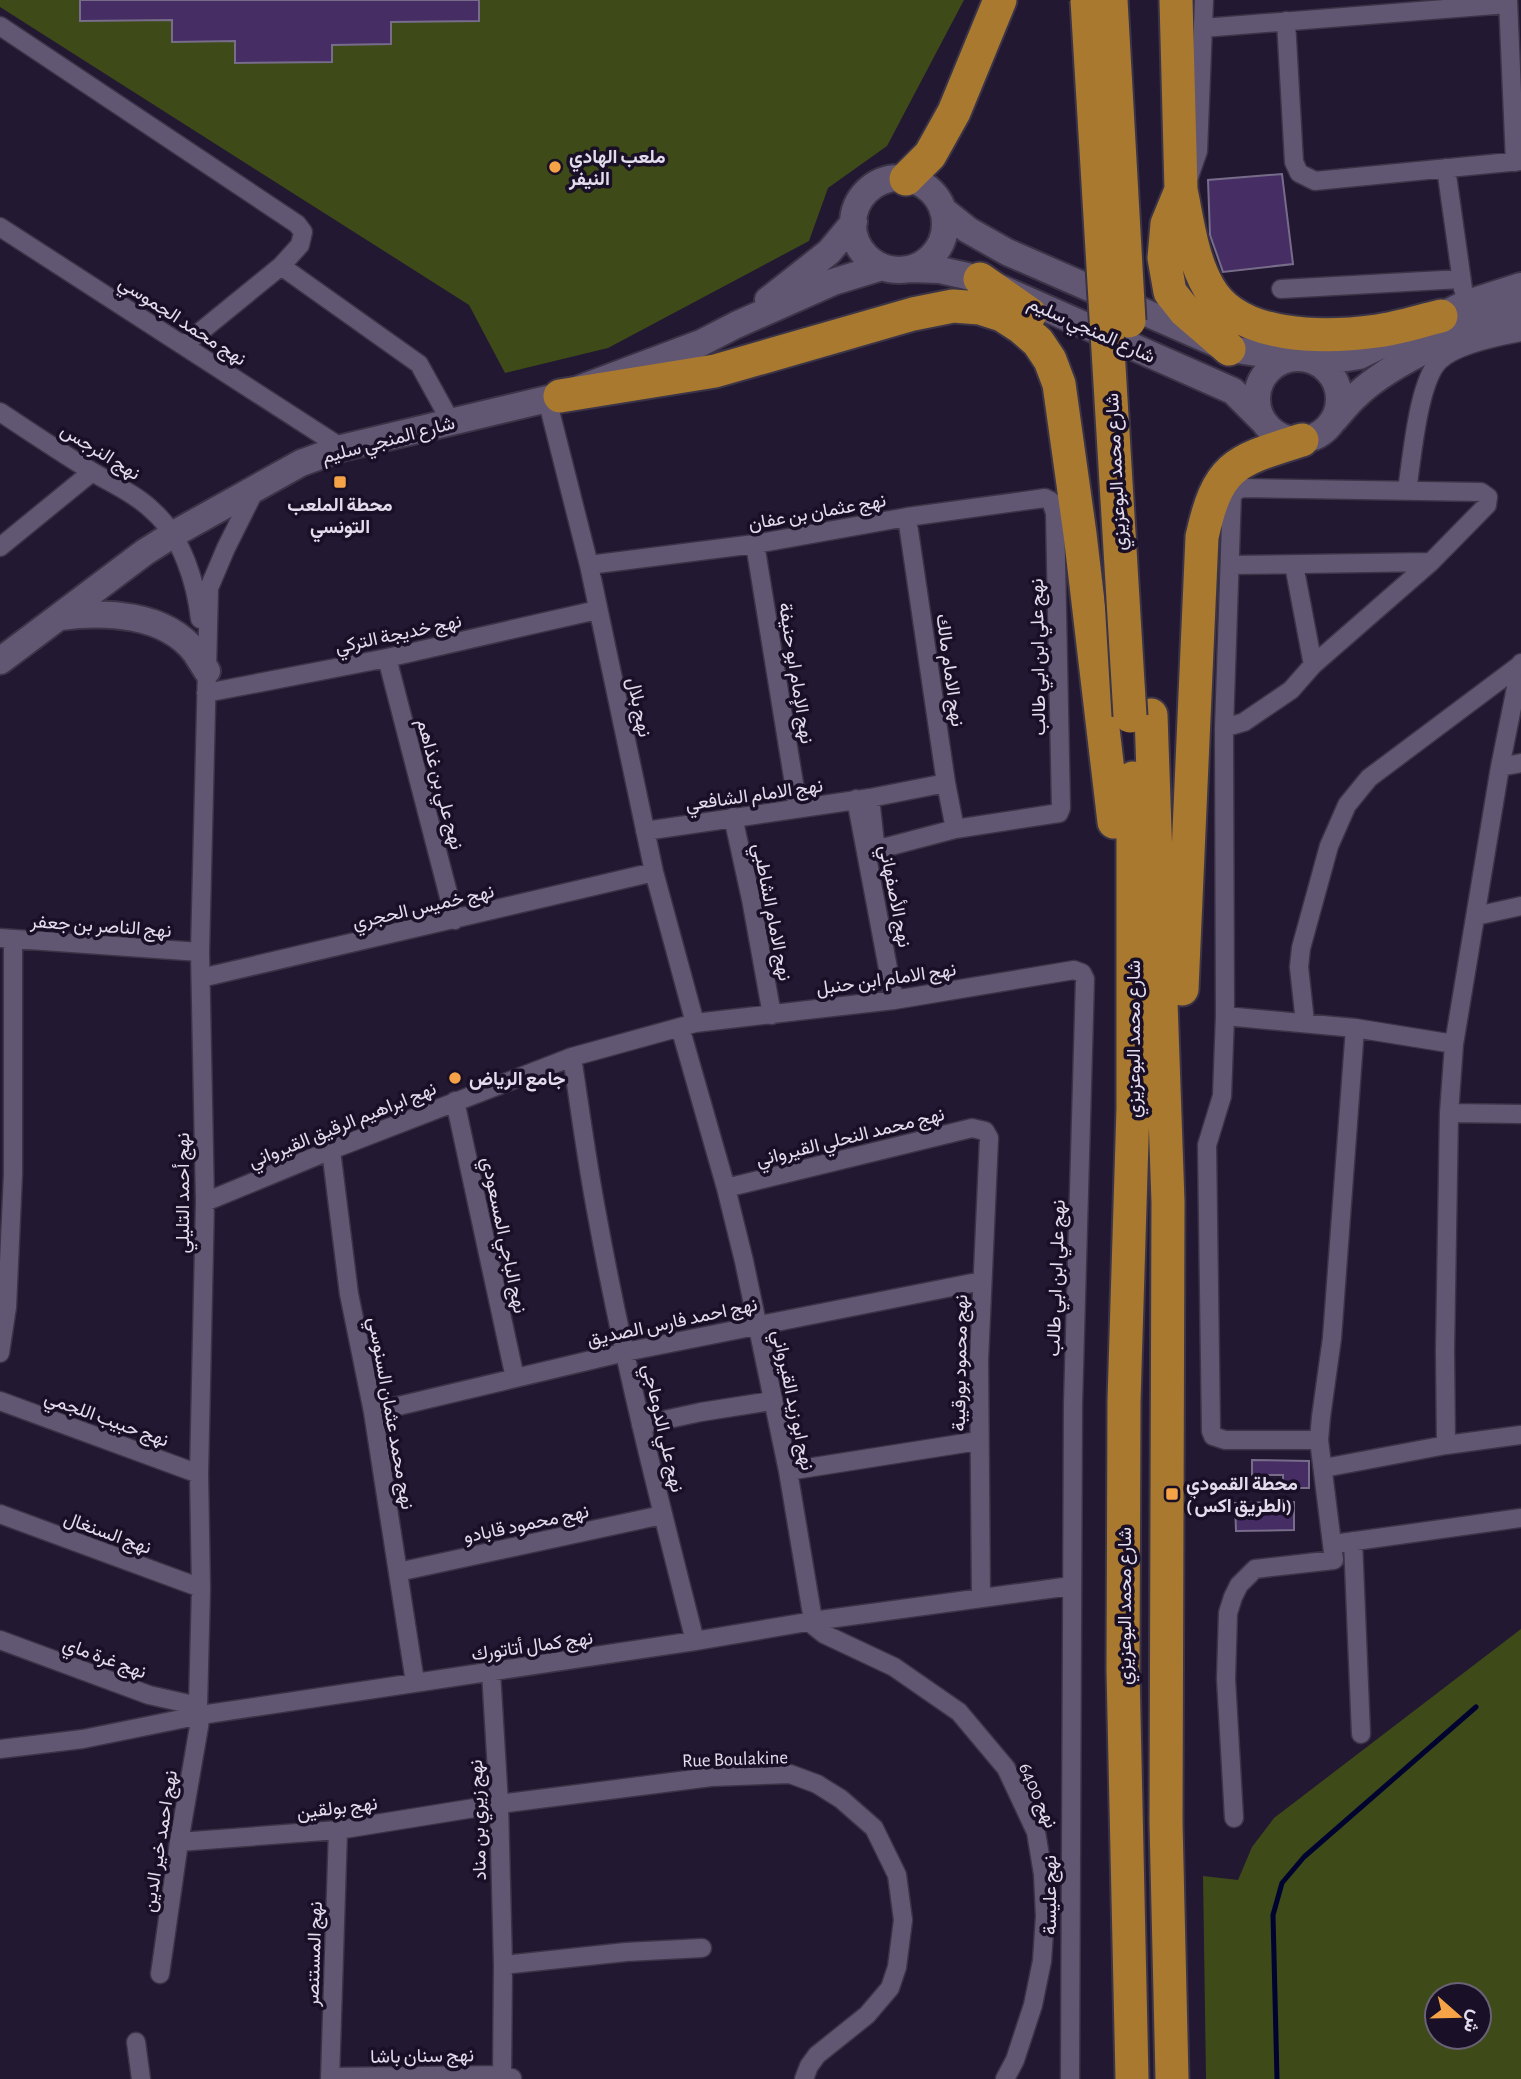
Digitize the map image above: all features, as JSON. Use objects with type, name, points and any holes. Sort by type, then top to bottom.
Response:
[{"type":"highway","points":[[906,179],[930,155],[954,112],[1000,0]]},
{"type":"highway","name":"شارع محمد البوعزيزي","points":[[1087,0],[1141,715],[1133,764],[1133,1108],[1124,1401],[1123,1657],[1132,2079]]},
{"type":"highway","name":"شارع محمد البوعزيزي","points":[[1111,0],[1141,715],[1168,1202],[1166,1822],[1171,2079]]},
{"type":"highway","points":[[1176,0],[1181,190],[1198,266],[1210,291],[1224,308],[1247,323],[1291,332],[1348,334],[1380,331],[1456,300]]},
{"type":"highway","points":[[1181,190],[1167,224],[1164,258],[1170,292],[1185,311],[1229,349]]},
{"type":"highway","points":[[980,279],[1032,316],[1050,335],[1062,356],[1071,381],[1077,411],[1080,534]]},
{"type":"highway","points":[[554,397],[715,371],[913,314],[953,306],[980,308],[1002,315],[1038,342],[1050,359],[1059,384],[1080,534],[1115,831],[1122,999],[1133,1108]]},
{"type":"highway","points":[[1168,1202],[1182,981],[1202,537],[1215,494],[1226,475],[1253,455],[1302,440]]},
{"type":"main road","name":"شارع المنجي سليم","points":[[736,325],[829,251],[854,222],[857,207],[865,194],[877,184],[891,179],[906,179],[929,189],[943,210],[968,230],[1007,252],[1229,349],[1301,358],[1359,356],[1456,300],[1521,286]]},
{"type":"main road","points":[[910,269],[924,263],[935,253],[942,240],[945,225],[943,210]]},
{"type":"main road","points":[[854,222],[860,249],[870,260],[882,267]]},
{"type":"main road","name":"شارع المنجي سليم","points":[[0,661],[172,534],[301,463],[342,449],[554,397],[701,343],[833,282],[882,267],[896,270],[940,270],[980,279],[1233,391],[1279,436],[1302,440]]},
{"type":"main road","points":[[1302,440],[1324,432],[1358,393],[1396,367],[1466,331],[1521,312]]},
{"type":"main road","points":[[1262,419],[1257,407],[1261,381],[1269,370],[1280,362],[1301,358],[1321,364],[1331,373],[1337,385],[1340,398],[1338,411],[1331,423]]},
{"type":"main road","points":[[58,617],[102,613],[163,628],[194,650],[206,682]]},
{"type":"street","points":[[1181,190],[1198,151],[1204,0]]},
{"type":"street","points":[[1203,28],[1286,21],[1387,7],[1508,2],[1518,162],[1315,181],[1298,173],[1294,162],[1286,21]]},
{"type":"street","points":[[0,26],[298,224],[303,232],[303,239],[281,266],[184,345]]},
{"type":"street","points":[[1281,289],[1456,300],[1446,168]]},
{"type":"street","name":"نهج محمد الجموسي","points":[[0,227],[342,449]]},
{"type":"street","points":[[281,266],[419,364],[451,422]]},
{"type":"street","points":[[1407,490],[1422,397],[1427,378],[1438,361],[1451,352],[1521,332]]},
{"type":"street","name":"نهج بلال","points":[[554,397],[597,610],[688,1025]]},
{"type":"street","name":"نهج النرجس","points":[[0,412],[92,472],[133,495],[155,512],[172,534]]},
{"type":"street","points":[[0,547],[92,472]]},
{"type":"street","name":"نهج أحمد التليلي","points":[[200,1710],[199,1474],[205,1202],[200,952],[209,588],[257,486]]},
{"type":"street","points":[[1224,727],[1244,722],[1291,690],[1313,665],[1431,562],[1489,500],[1485,494],[1241,488],[1233,494],[1224,727],[1225,1016],[1222,1096],[1207,1144],[1211,1432],[1213,1436],[1225,1440],[1320,1440]]},
{"type":"street","name":"نهج عثمان بن عفان","points":[[589,565],[755,544],[907,517],[1045,498],[1051,501]]},
{"type":"street","name":"نهج علي ابن ابي طالب","points":[[955,829],[1059,813],[1061,808],[1055,513],[1051,501]]},
{"type":"street","name":"نهج الامام مالك","points":[[907,517],[955,829]]},
{"type":"street","name":"نهج أحمد التليلي","points":[[172,534],[193,582],[198,603],[206,682]]},
{"type":"street","name":"نهج الإمام ابو حنيفة","points":[[755,544],[798,808]]},
{"type":"street","points":[[1231,565],[1431,562]]},
{"type":"street","points":[[1294,565],[1313,665]]},
{"type":"street","name":"نهج خديجة التركي","points":[[206,682],[387,658],[597,610]]},
{"type":"street","name":"نهج علي بن غذاهم","points":[[387,658],[455,920]]},
{"type":"street","points":[[1446,1445],[1449,1113],[1454,1044],[1520,664]]},
{"type":"street","points":[[1305,1022],[1299,967],[1301,948],[1329,846],[1347,805],[1369,778],[1520,664]]},
{"type":"street","points":[[1500,767],[1521,763]]},
{"type":"street","name":"نهج الامام الشافعي","points":[[645,831],[863,799],[946,783]]},
{"type":"street","points":[[863,799],[878,847],[883,848],[955,829]]},
{"type":"street","name":"نهج الأصفهاني","points":[[863,799],[894,1000]]},
{"type":"street","name":"نهج الامام الشاطبي","points":[[733,817],[772,1015]]},
{"type":"street","name":"نهج خميس الحجري","points":[[201,978],[654,872]]},
{"type":"street","points":[[1476,916],[1521,906]]},
{"type":"street","points":[[0,1353],[13,1174],[7,939]]},
{"type":"street","name":"نهج الناصر بن جعفر","points":[[7,939],[200,952]]},
{"type":"street","name":"نهج الامام ابن حنبل","points":[[688,1025],[894,1000],[1074,970],[1082,973]]},
{"type":"street","name":"نهج علي ابن ابي طالب","points":[[1071,1586],[1073,1404],[1085,979],[1082,973]]},
{"type":"street","points":[[1225,1016],[1355,1028],[1454,1044]]},
{"type":"street","name":"نهج ابراهيم الرقيق القيرواني","points":[[205,1202],[572,1057],[688,1025]]},
{"type":"street","name":"نهج ابو زيد القيرواني","points":[[688,1025],[788,1471],[813,1621]]},
{"type":"street","points":[[1234,1818],[1226,1679],[1228,1613],[1233,1597],[1239,1585],[1255,1569],[1333,1562],[1320,1440],[1332,1338],[1355,1028]]},
{"type":"street","name":"نهج علي الدوعاجي","points":[[572,1057],[596,1214],[625,1352],[662,1515],[695,1642]]},
{"type":"street","name":"نهج الباجي المسعودي","points":[[455,1101],[515,1378]]},
{"type":"street","points":[[1449,1113],[1521,1114]]},
{"type":"street","name":"نهج محمد النحلي القيرواني","points":[[726,1188],[972,1128],[985,1131]]},
{"type":"street","name":"نهج محمود بورقيبة","points":[[981,1598],[978,1441],[989,1138],[985,1131]]},
{"type":"street","name":"نهج محمد عثمان السنوسي","points":[[331,1150],[349,1294],[373,1412],[415,1682]]},
{"type":"street","name":"نهج احمد فارس الصديق","points":[[373,1412],[625,1352],[982,1281]]},
{"type":"street","name":"نهج حبيب اللجمي","points":[[0,1401],[199,1474]]},
{"type":"street","points":[[641,1424],[771,1401]]},
{"type":"street","points":[[1324,1468],[1446,1445],[1521,1435]]},
{"type":"street","points":[[788,1471],[978,1441]]},
{"type":"street","name":"نهج السنغال","points":[[0,1514],[201,1588]]},
{"type":"street","name":"نهج محمود قابادو","points":[[398,1572],[662,1515]]},
{"type":"street","points":[[1333,1544],[1521,1518]]},
{"type":"street","points":[[1353,1541],[1362,1734]]},
{"type":"street","name":"نهج كمال أتاتورك","points":[[0,1749],[83,1739],[200,1710],[491,1672],[695,1642],[813,1621],[1071,1586]]},
{"type":"street","name":"نهج عليسة","points":[[1070,2079],[1071,1586]]},
{"type":"street","name":"نهج 6400","points":[[813,1621],[816,1630],[894,1667],[958,1712],[1006,1768],[1036,1832],[1045,1916],[1042,1961],[1033,2005],[1015,2060],[1005,2079]]},
{"type":"street","name":"نهج غرة ماي","points":[[0,1640],[149,1695],[200,1710]]},
{"type":"street","name":"نهج زيري بن مناد","points":[[491,1672],[499,1804],[506,2078]]},
{"type":"street","name":"نهج احمد خير الدين","points":[[160,1974],[200,1710]]},
{"type":"street","name":"Rue Boulakine","points":[[499,1804],[712,1777],[790,1774],[817,1784],[841,1799],[874,1828],[897,1875],[903,1920],[897,1967],[890,1988],[879,2003],[817,2055],[804,2079]]},
{"type":"street","name":"نهج بولقين","points":[[179,1842],[338,1830],[499,1804]]},
{"type":"street","name":"نهج المستنصر","points":[[330,2078],[338,1830]]},
{"type":"street","points":[[1045,1916],[1070,1914]]},
{"type":"street","points":[[503,1965],[626,1952],[702,1948]]},
{"type":"street","points":[[136,2042],[141,2079]]},
{"type":"street","name":"نهج سنان باشا","points":[[330,2078],[506,2078]]},
{"type":"green space","name":"ملعب الهادي النيفر","points":[[0,0],[964,0],[887,146],[828,188],[809,241],[608,348],[505,373],[469,305],[0,7]]},
{"type":"green space","points":[[1521,1629],[1521,2079],[1206,2079],[1203,1876],[1238,1880],[1252,1847],[1274,1818]]},
{"type":"building","points":[[80,0],[479,0],[479,21],[391,22],[391,44],[332,45],[332,62],[235,63],[235,41],[172,42],[172,20],[80,21]]},
{"type":"building","points":[[1282,174],[1293,264],[1223,272],[1210,235],[1208,180]]},
{"type":"building","points":[[1252,1460],[1309,1461],[1309,1488],[1283,1488],[1283,1475],[1252,1475]]},
{"type":"building","points":[[1294,1502],[1294,1530],[1236,1531],[1235,1503]]},
{"type":"waterway","points":[[1277,2079],[1273,1915],[1282,1883],[1304,1857],[1476,1707]]},
{"type":"place","name":"ملعب الهادي النيفر","points":[[555,167]]},
{"type":"place","name":"محطة الملعب التونسي","points":[[340,482]]},
{"type":"place","name":"جامع الرياض","points":[[455,1078]]},
{"type":"place","name":"محطة القمودي ( الطريق اكس)","points":[[1172,1494]]}]
